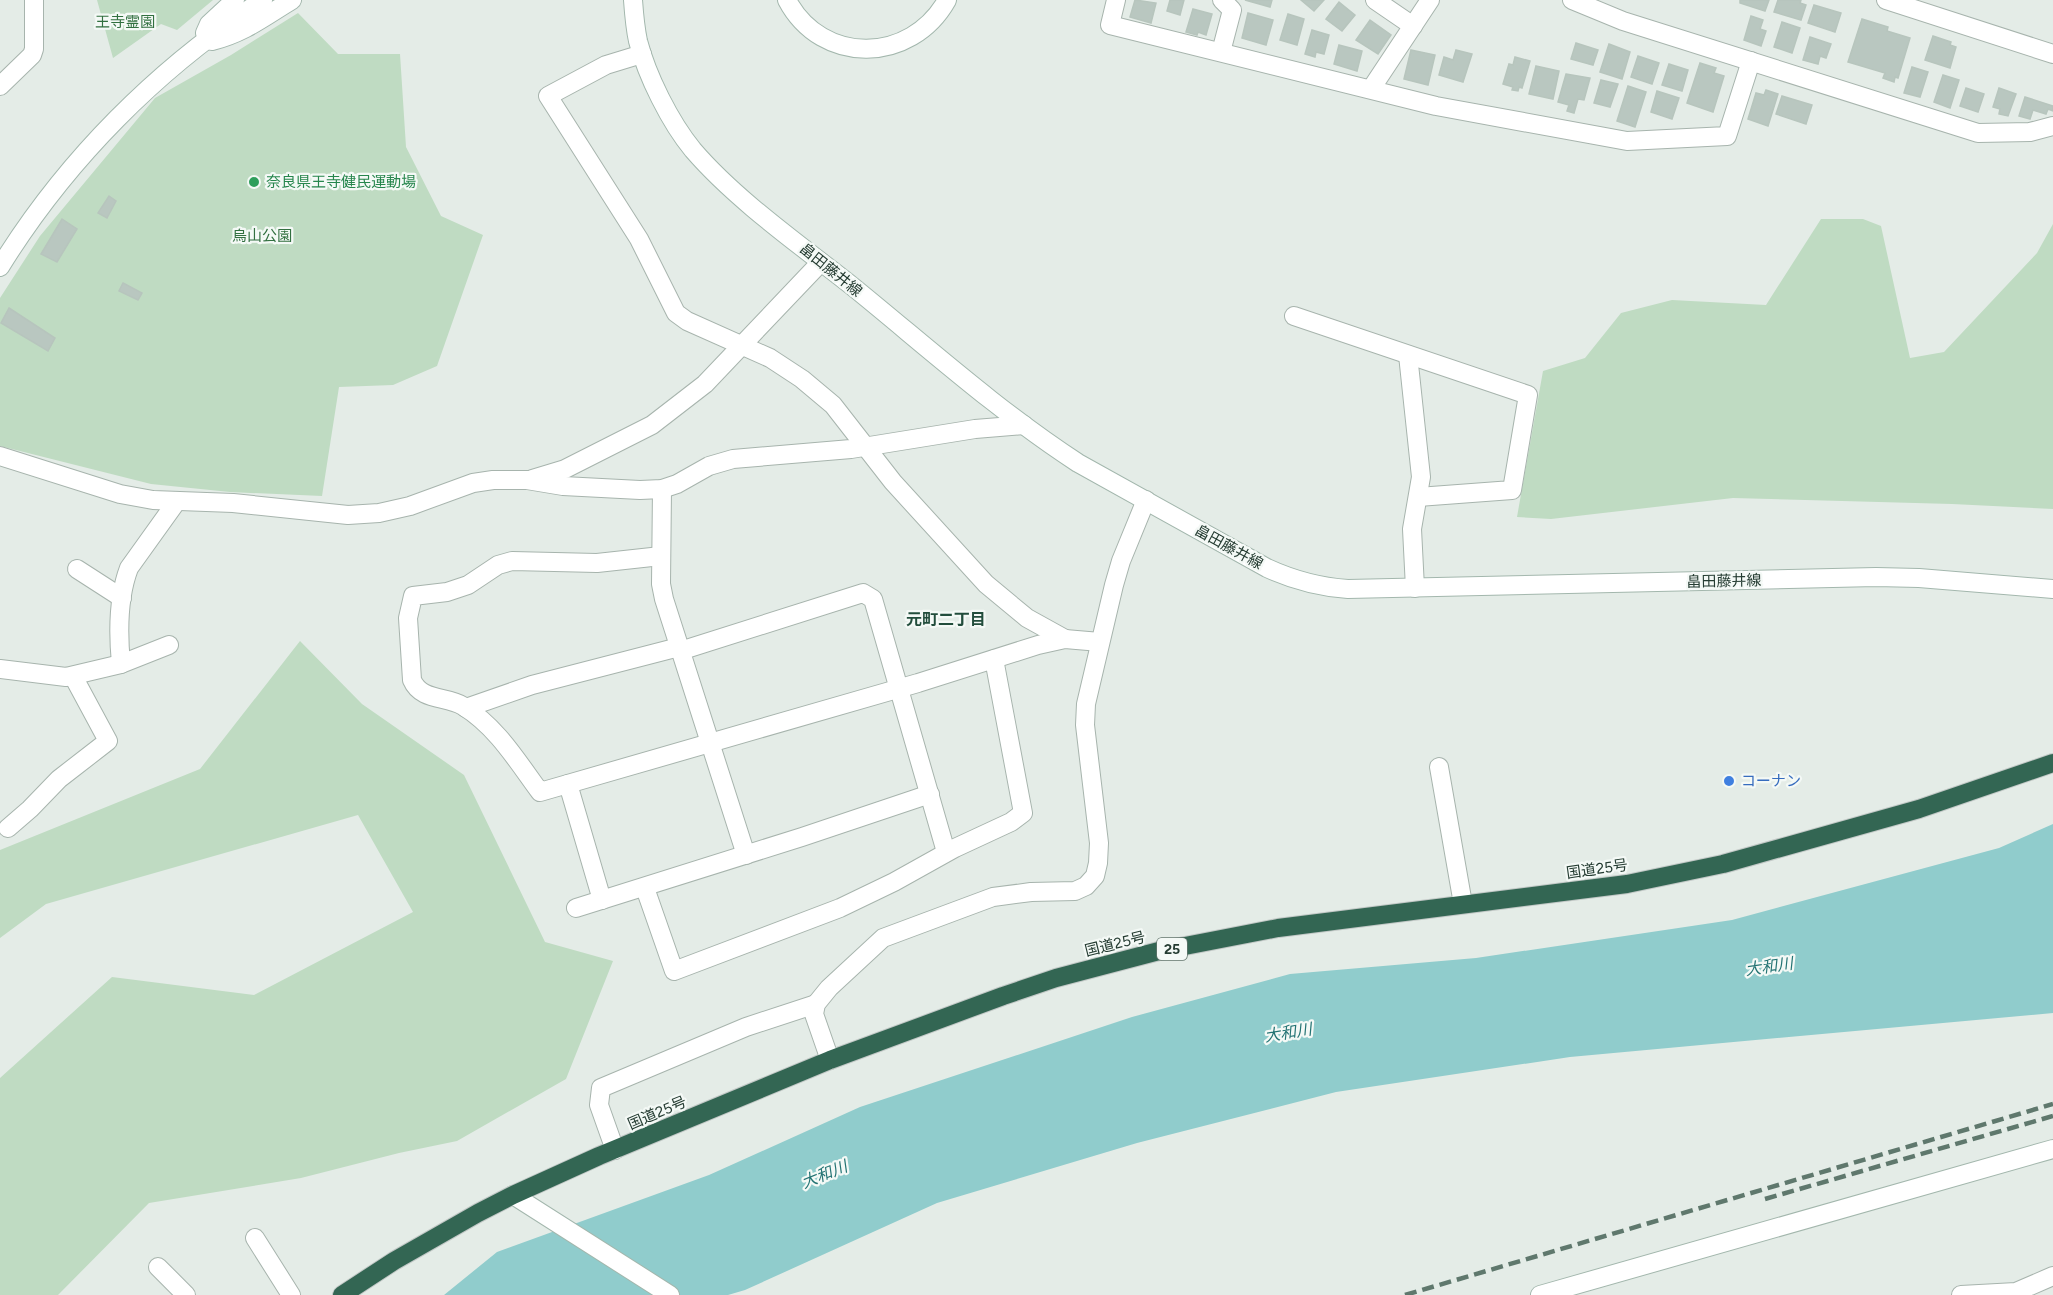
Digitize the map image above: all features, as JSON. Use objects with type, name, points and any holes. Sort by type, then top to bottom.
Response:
[{"type":"highway","name":"国道25号","points":[[342,1295],[394,1261],[513,1195],[831,1060],[1003,996],[1159,951],[1278,928],[1627,884],[1723,864],[1919,809],[2053,763]]},
{"type":"street","points":[[0,85],[32,55],[34,0]]},
{"type":"street","points":[[199,45],[209,24],[235,0]]},
{"type":"street","points":[[0,267],[42,206],[94,143],[152,86],[199,45],[263,0]]},
{"type":"street","points":[[199,45],[239,33],[292,0]]},
{"type":"street","name":"畠田藤井線","points":[[633,0],[635,26],[642,54],[663,102],[693,149],[739,196],[1024,424],[1078,463],[1267,568],[1293,579],[1348,589],[1876,577],[1954,580],[2053,589]]},
{"type":"street","points":[[788,0],[800,20],[821,35],[848,47],[874,50],[912,36],[933,20],[947,0]]},
{"type":"street","points":[[1116,0],[1110,25],[1436,106],[1627,141],[1727,136],[1751,61]]},
{"type":"street","points":[[1221,52],[1232,10],[1222,0]]},
{"type":"street","points":[[1375,0],[1413,26]]},
{"type":"street","points":[[1371,88],[1430,0]]},
{"type":"street","points":[[1572,0],[1623,21],[1978,133],[2030,132],[2053,126]]},
{"type":"street","points":[[1886,0],[2053,54]]},
{"type":"street","points":[[642,54],[606,65],[548,96],[639,239],[676,313],[687,321],[770,358],[802,379],[833,405],[893,482],[986,584],[1027,618],[1065,639]]},
{"type":"street","points":[[527,480],[565,469],[652,425],[705,384],[821,262]]},
{"type":"street","points":[[1294,316],[1528,395],[1512,490],[1418,497]]},
{"type":"street","points":[[1408,355],[1421,477],[1412,529],[1415,588]]},
{"type":"street","points":[[0,456],[120,494],[153,500],[233,503],[348,515],[368,514],[410,506],[473,483],[493,480],[527,480],[563,486],[662,489],[677,484],[710,466],[734,459],[866,447],[975,429],[1024,424]]},
{"type":"street","points":[[662,489],[661,584],[663,599],[746,855]]},
{"type":"street","points":[[831,1060],[814,1014],[816,1004],[829,988],[883,938],[993,897],[1031,892],[1075,891],[1086,886],[1095,876],[1099,843],[1085,725],[1086,704],[1121,561],[1146,500]]},
{"type":"street","points":[[121,664],[119,638],[124,580],[129,568],[177,501]]},
{"type":"street","points":[[661,556],[597,563],[512,561],[498,565],[468,585],[447,592],[413,596],[408,618],[412,680],[416,688],[424,695],[450,701],[466,708],[493,729],[540,792],[899,688],[1038,645],[1065,639],[1100,642]]},
{"type":"street","points":[[77,569],[122,598]]},
{"type":"street","points":[[466,708],[532,685],[680,649],[862,593],[873,598],[946,852]]},
{"type":"street","points":[[0,669],[48,676],[73,676],[121,664],[169,645]]},
{"type":"street","points":[[645,888],[674,971],[840,908],[894,882],[946,852],[1011,822],[1023,813],[994,659]]},
{"type":"street","points":[[8,828],[59,779],[108,741],[73,676]]},
{"type":"street","points":[[1439,767],[1463,904]]},
{"type":"street","points":[[568,784],[602,900]]},
{"type":"street","points":[[576,908],[645,888],[930,794]]},
{"type":"street","points":[[615,1150],[599,1105],[601,1088],[746,1027],[816,1004]]},
{"type":"street","points":[[1544,1294],[2053,1149]]},
{"type":"street","points":[[513,1195],[670,1295]]},
{"type":"street","points":[[255,1238],[291,1295]]},
{"type":"street","points":[[158,1267],[186,1295]]},
{"type":"street","points":[[1962,1295],[2016,1292],[2053,1276]]},
{"type":"green space","name":"王寺霊園","points":[[97,0],[213,0],[177,30],[161,24],[113,58]]},
{"type":"green space","name":"奈良県王寺健民運動場","points":[[298,13],[338,54],[400,54],[406,147],[441,216],[483,235],[437,366],[393,385],[339,387],[322,496],[230,492],[151,484],[0,446],[0,298],[40,236],[155,98],[231,55]]},
{"type":"green space","points":[[1821,219],[1863,219],[1881,226],[1910,358],[1944,352],[2037,253],[2053,224],[2053,509],[1733,498],[1551,519],[1517,517],[1543,371],[1585,358],[1621,313],[1672,300],[1766,305]]},
{"type":"green space","points":[[300,641],[362,704],[464,775],[545,942],[613,961],[566,1079],[457,1141],[301,1178],[149,1203],[58,1295],[0,1295],[0,1078],[112,977],[254,995],[413,912],[358,815],[46,904],[0,938],[0,850],[200,769]]},
{"type":"water","name":"大和川","points":[[2053,824],[2053,1013],[1570,1057],[1336,1092],[1137,1143],[937,1203],[745,1290],[728,1295],[444,1295],[497,1252],[709,1175],[860,1107],[1132,1017],[1290,974],[1476,958],[1732,920],[1999,848]]},
{"type":"building","points":[[1135,0],[1156,3],[1151,23],[1130,17]]},
{"type":"building","points":[[1170,0],[1184,0],[1180,15],[1167,11]]},
{"type":"building","points":[[1245,0],[1272,0],[1270,7]]},
{"type":"building","points":[[1301,0],[1324,0],[1314,11]]},
{"type":"building","points":[[1740,0],[1769,0],[1765,11],[1740,3]]},
{"type":"building","points":[[1778,0],[1801,0],[1800,3],[1806,5],[1801,20],[1774,12]]},
{"type":"building","points":[[1339,2],[1355,15],[1342,31],[1326,19]]},
{"type":"building","points":[[1814,5],[1841,13],[1835,32],[1808,23]]},
{"type":"building","points":[[1193,9],[1212,14],[1206,35],[1186,32]]},
{"type":"building","points":[[1248,13],[1273,20],[1266,45],[1242,38]]},
{"type":"building","points":[[1288,14],[1304,19],[1297,45],[1280,40]]},
{"type":"building","points":[[1751,16],[1763,20],[1760,29],[1766,31],[1761,46],[1744,40]]},
{"type":"building","points":[[1862,19],[1888,27],[1887,31],[1910,38],[1898,78],[1895,77],[1894,82],[1883,78],[1885,73],[1848,62]]},
{"type":"building","points":[[1370,20],[1391,35],[1378,54],[1356,40]]},
{"type":"building","points":[[1782,22],[1800,28],[1792,53],[1774,47]]},
{"type":"building","points":[[1312,30],[1329,35],[1324,54],[1316,52],[1315,57],[1305,54]]},
{"type":"building","points":[[1933,36],[1951,42],[1950,45],[1956,47],[1950,68],[1925,60]]},
{"type":"building","points":[[1810,37],[1831,44],[1826,58],[1820,56],[1818,64],[1803,60]]},
{"type":"building","points":[[1576,43],[1598,50],[1593,65],[1571,59]]},
{"type":"building","points":[[1609,44],[1630,52],[1622,79],[1600,72]]},
{"type":"building","points":[[1339,45],[1362,51],[1357,71],[1334,64]]},
{"type":"building","points":[[1411,50],[1435,55],[1428,85],[1404,79]]},
{"type":"building","points":[[1456,50],[1472,54],[1463,82],[1439,75],[1444,57],[1453,60]]},
{"type":"building","points":[[1638,56],[1659,63],[1652,84],[1631,77]]},
{"type":"building","points":[[1515,57],[1530,61],[1522,88],[1519,87],[1518,91],[1503,84],[1509,64],[1513,65]]},
{"type":"building","points":[[1700,63],[1716,68],[1714,73],[1724,76],[1713,112],[1687,103]]},
{"type":"building","points":[[1669,64],[1688,70],[1682,91],[1662,85]]},
{"type":"building","points":[[1536,66],[1559,71],[1553,99],[1529,94]]},
{"type":"building","points":[[1912,67],[1928,72],[1920,97],[1904,93]]},
{"type":"building","points":[[1566,74],[1590,78],[1584,100],[1578,99],[1574,113],[1567,111],[1569,105],[1558,102]]},
{"type":"building","points":[[1943,75],[1959,80],[1950,108],[1934,102]]},
{"type":"building","points":[[1601,80],[1618,84],[1610,107],[1594,103]]},
{"type":"building","points":[[1628,86],[1646,92],[1635,127],[1617,121]]},
{"type":"building","points":[[1966,88],[1984,94],[1978,112],[1960,106]]},
{"type":"building","points":[[1999,88],[2016,94],[2008,116],[1999,114],[2000,109],[1993,107]]},
{"type":"building","points":[[1766,90],[1778,94],[1768,126],[1748,119],[1756,93],[1764,95]]},
{"type":"building","points":[[1657,91],[1679,98],[1672,119],[1651,112]]},
{"type":"building","points":[[1782,96],[1812,105],[1806,124],[1776,114]]},
{"type":"building","points":[[2025,97],[2053,106],[2053,111],[2048,109],[2046,114],[2033,110],[2030,119],[2019,116]]},
{"type":"building","points":[[109,196],[116,201],[107,218],[98,213]]},
{"type":"building","points":[[62,219],[77,229],[57,262],[41,254]]},
{"type":"building","points":[[123,283],[142,293],[138,300],[119,291]]},
{"type":"building","points":[[9,308],[55,338],[48,351],[1,323]]},
{"type":"railway","points":[[1405,1295],[2053,1104]]},
{"type":"railway","points":[[1765,1199],[2053,1116]]},
{"type":"place","name":"奈良県王寺健民運動場","points":[[254,182]]},
{"type":"place","name":"コーナン","points":[[1729,781]]},
{"type":"district","name":"元町二丁目","points":[[946,619]]},
{"type":"park label","name":"烏山公園","points":[[262,236]]}]
